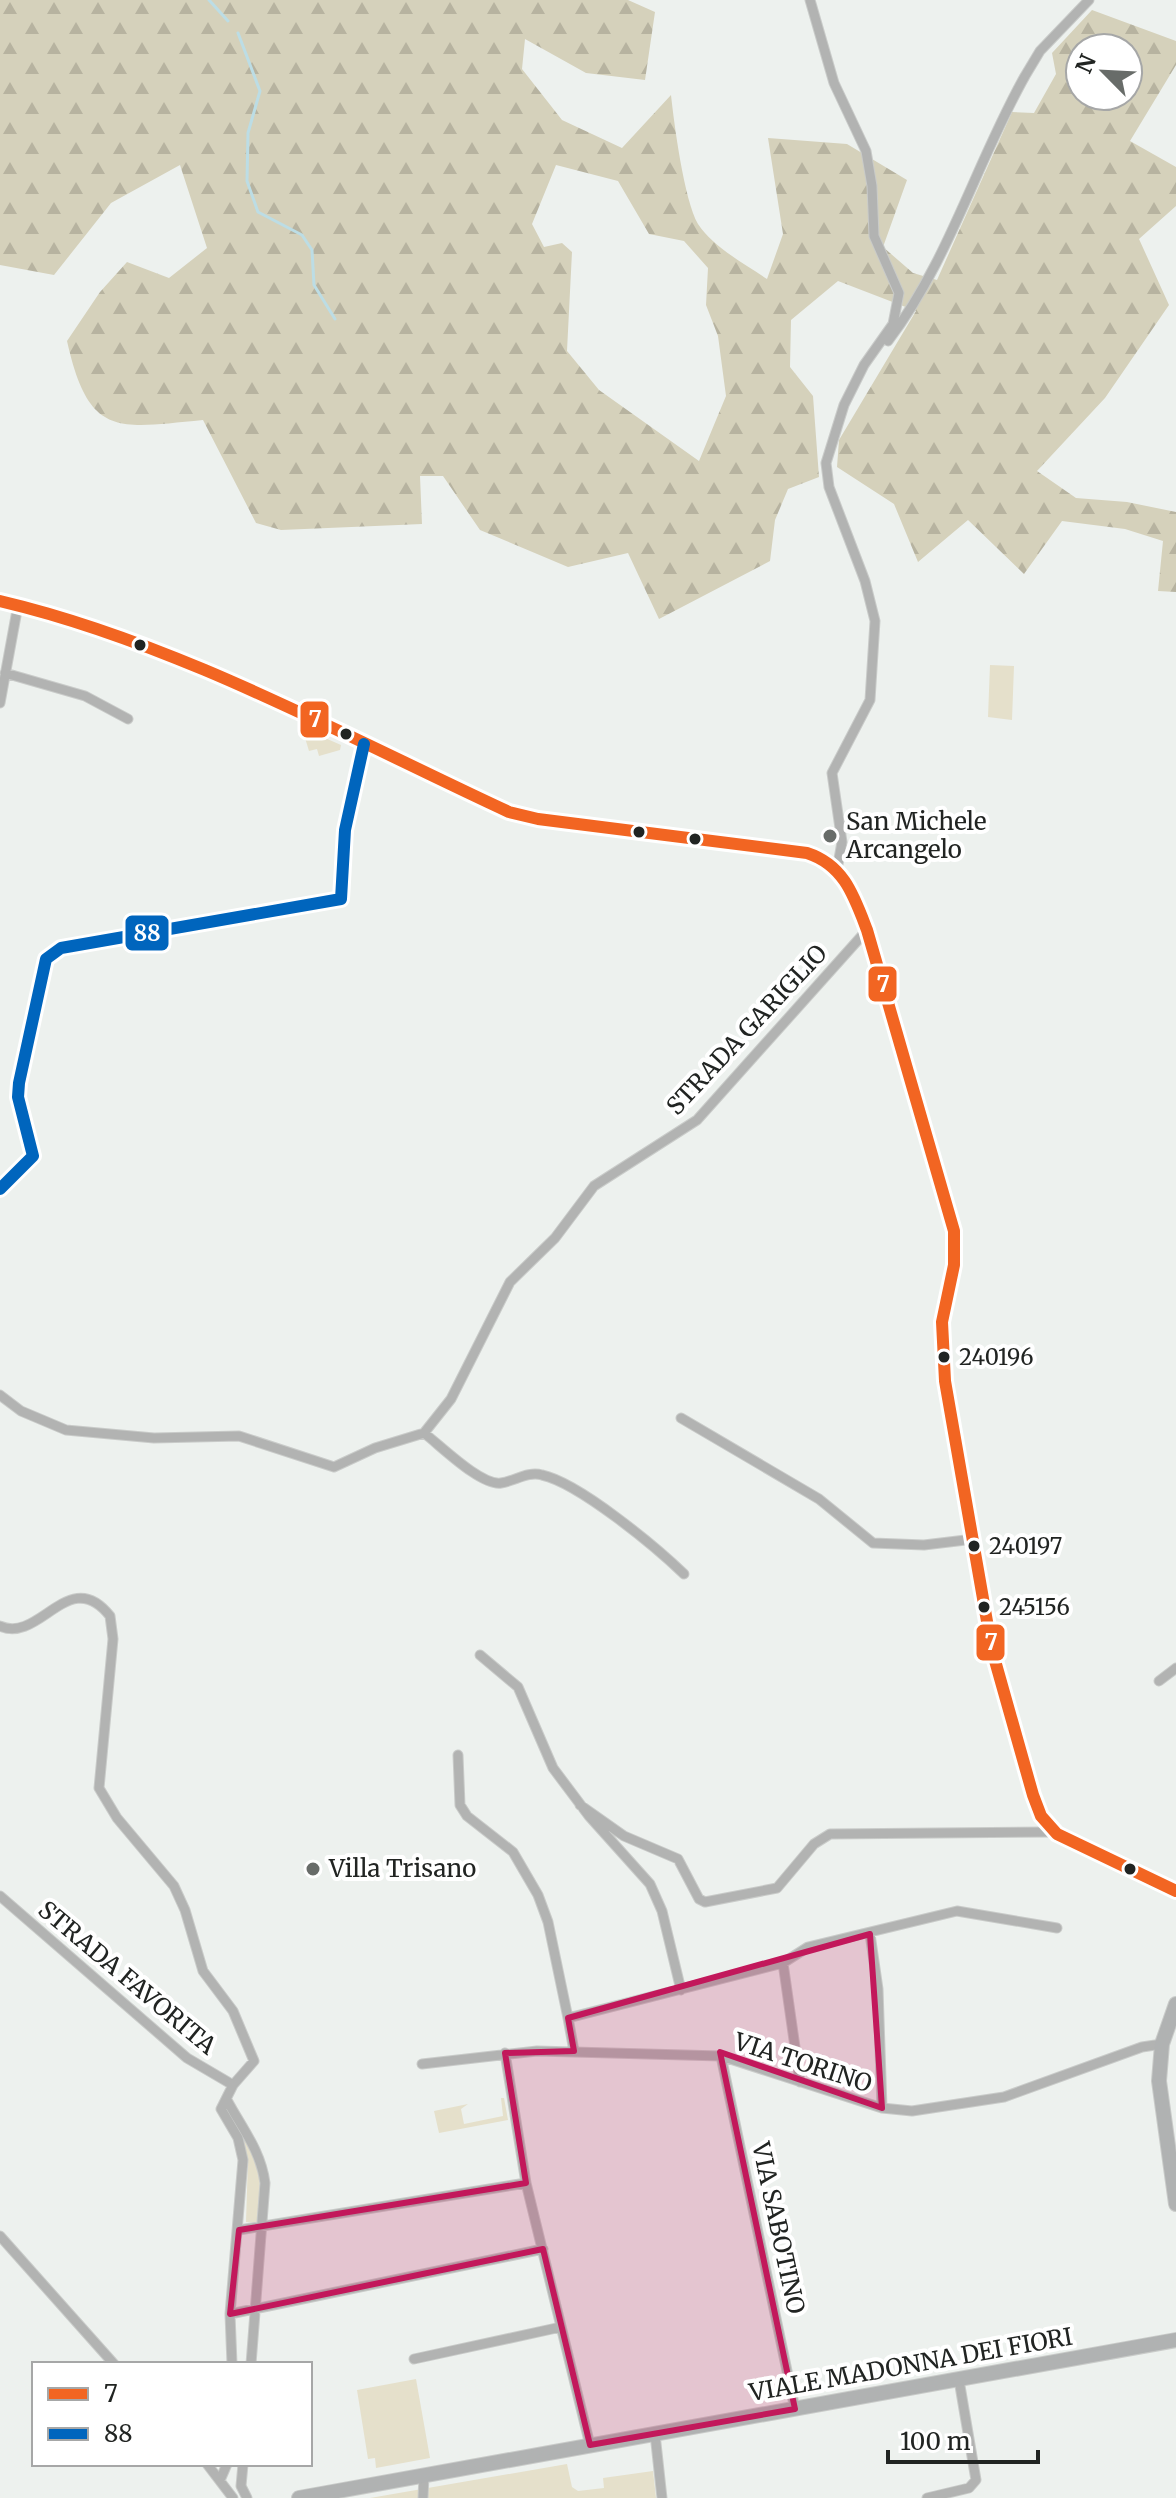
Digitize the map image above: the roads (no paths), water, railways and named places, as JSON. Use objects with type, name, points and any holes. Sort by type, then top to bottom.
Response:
[{"type":"street","points":[[810,0],[834,83],[866,151],[872,186],[874,236],[899,293],[893,324],[844,405],[826,463],[829,487],[865,581],[875,621],[870,700],[832,773],[842,842],[837,870]]},
{"type":"street","points":[[871,356],[888,341],[923,288],[1040,51],[1089,0]]},
{"type":"street","points":[[0,601],[88,627],[207,673],[520,816],[807,853],[837,870],[867,930],[954,1231],[956,1253],[943,1309],[941,1336],[950,1408],[995,1664],[1033,1795],[1041,1816],[1053,1832]]},
{"type":"street","points":[[0,703],[18,605]]},
{"type":"street","points":[[5,673],[85,696],[128,719]]},
{"type":"street","points":[[0,1189],[33,1156],[18,1097],[46,959],[61,948],[341,899],[345,830],[357,763],[364,744]]},
{"type":"street","name":"STRADA GARIGLIO","points":[[424,1433],[451,1399],[510,1282],[555,1238],[594,1186],[697,1120],[867,930]]},
{"type":"street","points":[[0,1395],[21,1411],[66,1430],[154,1438],[239,1436],[334,1467],[375,1448],[424,1433],[486,1481],[496,1484],[533,1474],[560,1482],[649,1543],[684,1574]]},
{"type":"street","points":[[681,1418],[809,1492],[873,1543],[924,1545],[974,1539]]},
{"type":"street","name":"STRADA FAVORITA","points":[[0,1626],[11,1629],[21,1627],[75,1597],[92,1601],[110,1616],[113,1639],[99,1788],[117,1818],[174,1886],[185,1910],[203,1971],[240,2025],[254,2061],[233,2085],[227,2100]]},
{"type":"street","points":[[480,1655],[518,1687],[553,1768],[580,1805],[650,1884],[662,1911],[681,1990]]},
{"type":"street","points":[[1159,1681],[1176,1668]]},
{"type":"street","points":[[458,1755],[460,1805],[467,1816],[513,1852],[538,1895],[548,1922],[574,2051]]},
{"type":"street","points":[[580,1805],[624,1836],[678,1859],[699,1899],[705,1902],[777,1888],[814,1844],[830,1834],[1053,1832],[1176,1891]]},
{"type":"street","name":"STRADA FAVORITA","points":[[0,1896],[187,2058],[233,2085]]},
{"type":"street","points":[[568,2018],[783,1963],[808,1947],[957,1911],[1057,1928]]},
{"type":"street","points":[[870,1934],[878,1989],[882,2108]]},
{"type":"street","points":[[783,1963],[800,2082]]},
{"type":"street","points":[[1176,2004],[1162,2044],[1159,2081],[1176,2204]]},
{"type":"street","name":"VIA TORINO","points":[[422,2064],[505,2053],[574,2051],[721,2056],[745,2061],[882,2108],[912,2111],[983,2102],[1142,2047],[1162,2044]]},
{"type":"street","points":[[505,2053],[526,2183],[590,2445]]},
{"type":"street","name":"VIA SABOTINO","points":[[721,2056],[795,2409]]},
{"type":"street","points":[[232,2362],[230,2314],[243,2160],[238,2138],[221,2109],[227,2100],[263,2163],[265,2183],[251,2362]]},
{"type":"street","points":[[239,2230],[260,2229],[526,2183]]},
{"type":"street","points":[[0,2236],[112,2362]]},
{"type":"street","points":[[230,2314],[543,2249]]},
{"type":"street","points":[[414,2359],[561,2327]]},
{"type":"street","name":"VIALE MADONNA DEI FIORI","points":[[299,2498],[1176,2340]]},
{"type":"street","points":[[927,2498],[969,2488],[976,2480],[959,2380]]},
{"type":"street","points":[[655,2434],[662,2498]]},
{"type":"street","points":[[209,2466],[233,2498]]},
{"type":"street","points":[[221,2478],[226,2466]]},
{"type":"street","points":[[243,2466],[241,2486],[247,2498]]},
{"type":"street","points":[[423,2498],[424,2476]]},
{"type":"street","points":[[221,2478],[241,2486]]},
{"type":"waterway","points":[[209,0],[228,21]]},
{"type":"waterway","points":[[238,33],[260,91],[248,133],[247,181],[258,212],[302,235],[312,250],[314,285],[335,319]]},
{"type":"place","name":"San Michele Arcangelo","points":[[830,836]]},
{"type":"place","name":"240196","points":[[944,1357]]},
{"type":"place","name":"240197","points":[[974,1546]]},
{"type":"place","name":"245156","points":[[984,1607]]},
{"type":"place","name":"Villa Trisano","points":[[313,1869]]}]
